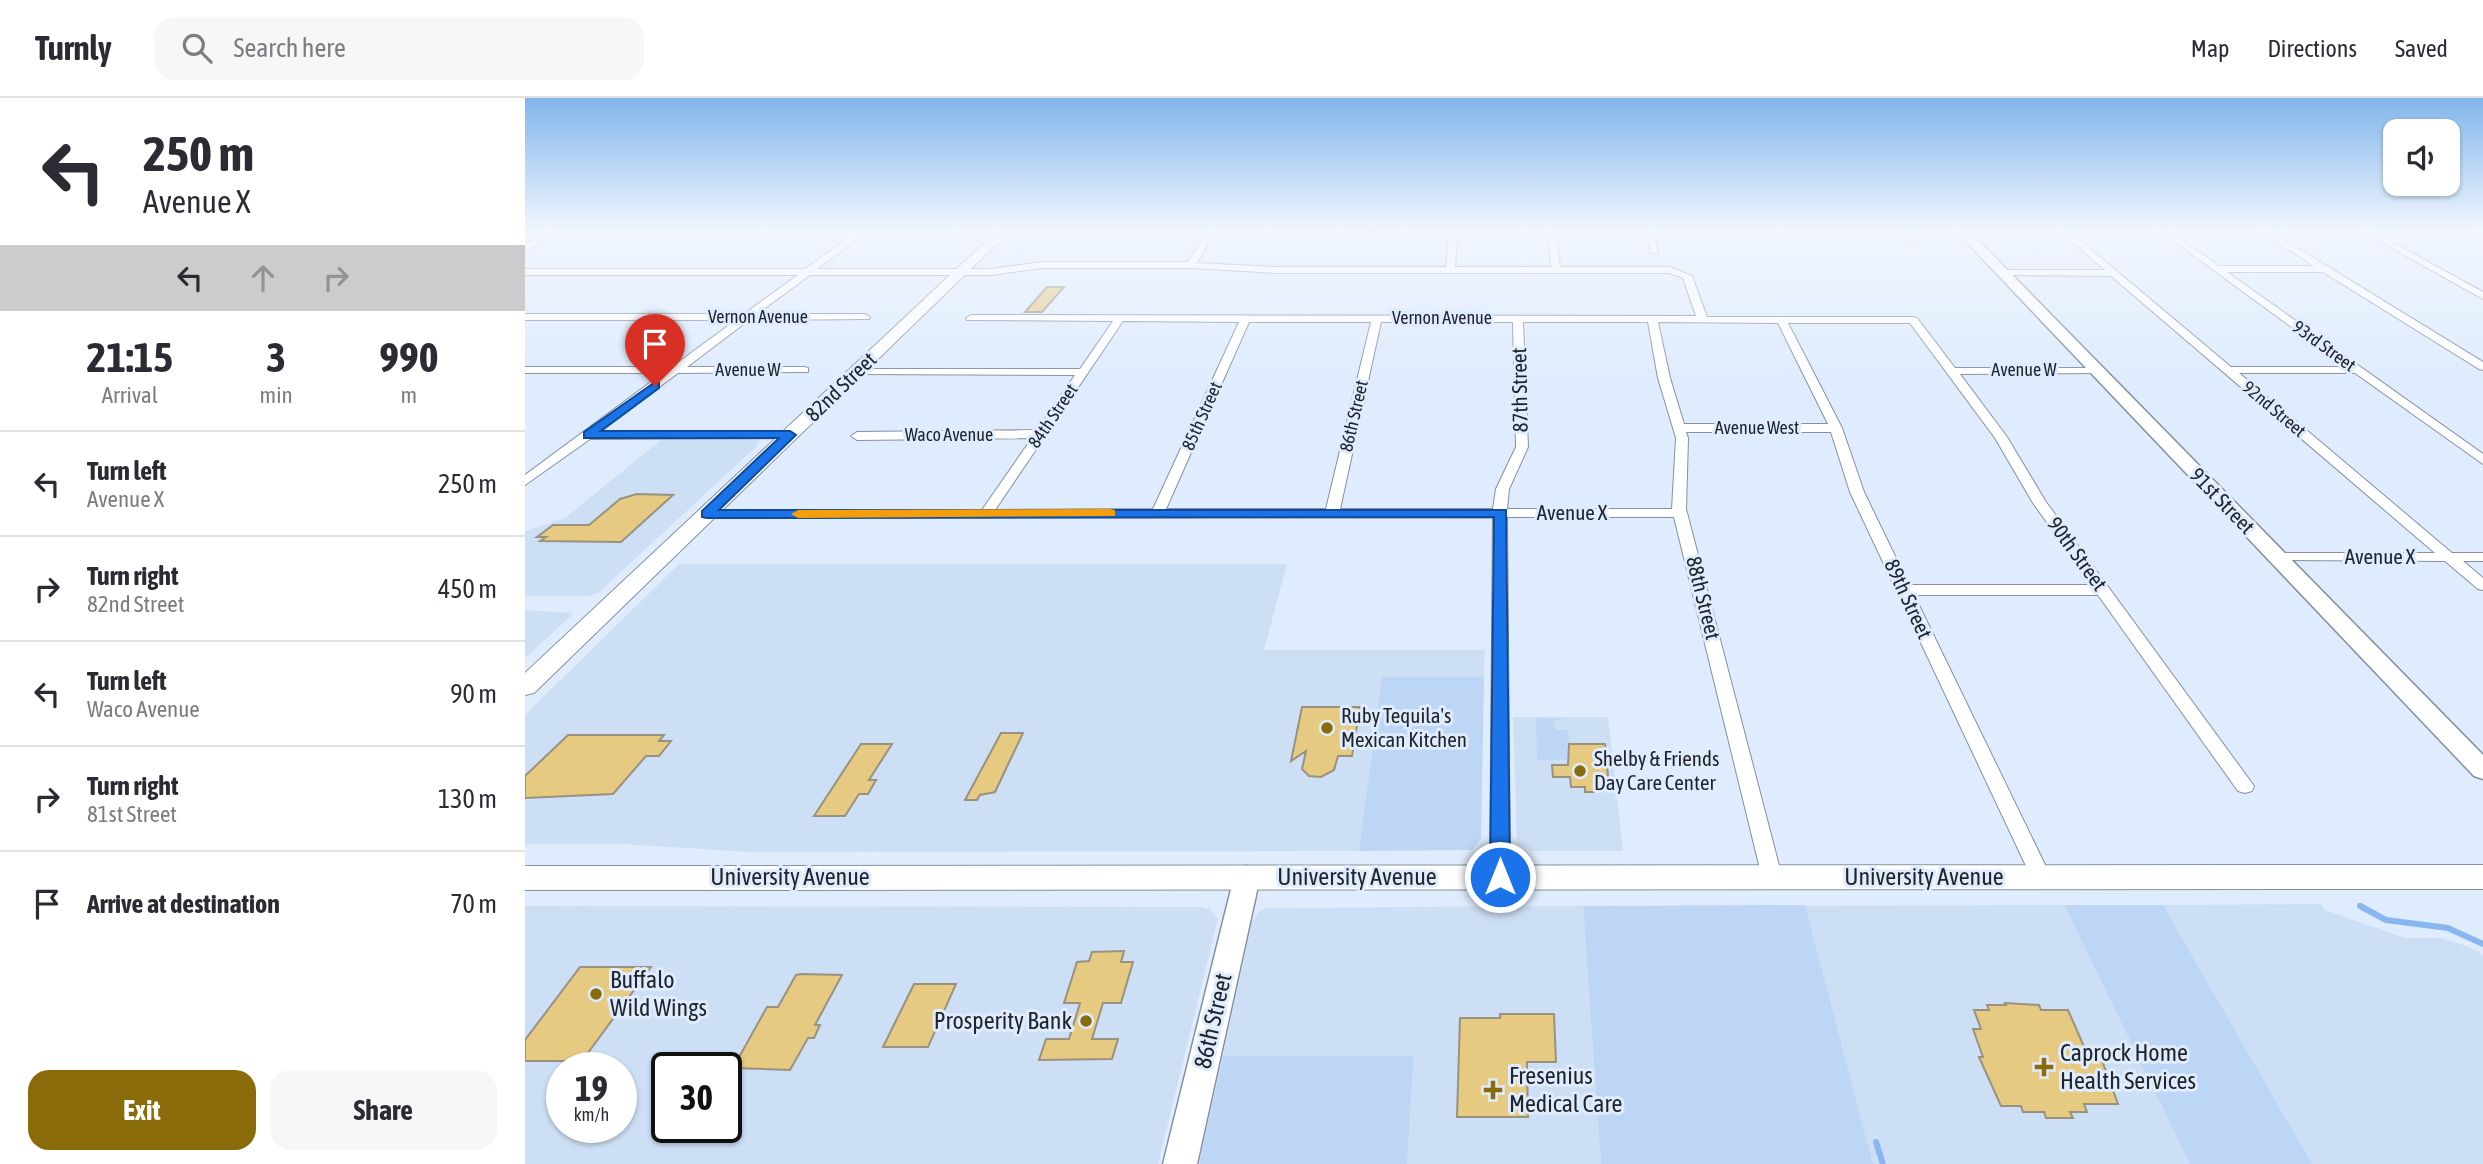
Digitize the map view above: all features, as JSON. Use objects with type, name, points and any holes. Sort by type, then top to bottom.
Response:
[{"type":"main road","name":"82nd Street","points":[[525,687],[952,281]]},
{"type":"main road","name":"University Avenue","points":[[525,878],[2483,877]]},
{"type":"street","points":[[525,481],[797,281]]},
{"type":"street","points":[[1689,281],[1702,318]]},
{"type":"street","name":"91st Street","points":[[2011,281],[2483,770]]},
{"type":"street","name":"92nd Street","points":[[2122,281],[2483,586]]},
{"type":"street","name":"93rd Street","points":[[2233,281],[2483,460]]},
{"type":"street","points":[[2346,281],[2477,359],[2483,367]]},
{"type":"street","points":[[2455,281],[2483,296]]},
{"type":"street","points":[[2463,285],[2483,285]]},
{"type":"street","name":"Vernon Avenue","points":[[525,317],[865,317]]},
{"type":"street","name":"Vernon Avenue","points":[[971,318],[1913,320]]},
{"type":"street","name":"84th Street","points":[[986,513],[1119,318]]},
{"type":"street","name":"85th Street","points":[[1158,513],[1246,318]]},
{"type":"street","name":"86th Street","points":[[1332,513],[1377,318]]},
{"type":"street","name":"87th Street","points":[[1500,877],[1500,495],[1504,480],[1519,457],[1522,447],[1518,318]]},
{"type":"street","name":"88th Street","points":[[1652,318],[1679,428],[1683,455],[1678,478],[1681,513],[1772,877]]},
{"type":"street","name":"89th Street","points":[[1782,320],[1836,428],[1857,492],[2041,877]]},
{"type":"street","name":"90th Street","points":[[1913,320],[2001,437],[2040,503],[2245,786]]},
{"type":"street","name":"Avenue W","points":[[525,370],[804,370]]},
{"type":"street","points":[[525,382],[543,370]]},
{"type":"street","name":"Avenue W","points":[[1951,371],[2097,370]]},
{"type":"street","points":[[2228,370],[2357,370]]},
{"type":"street","points":[[857,371],[1083,372]]},
{"type":"street","name":"Avenue West","points":[[1679,428],[1836,428]]},
{"type":"street","name":"Waco Avenue","points":[[857,436],[1040,434]]},
{"type":"street","points":[[588,435],[790,435]]},
{"type":"street","name":"Avenue X","points":[[707,514],[1681,513]]},
{"type":"street","name":"Avenue X","points":[[2276,556],[2483,557]]},
{"type":"street","points":[[1904,590],[2102,590]]},
{"type":"street","name":"86th Street","points":[[1180,1164],[1247,877]]},
{"type":"shaded area","points":[[661,440],[759,441],[758,445],[598,593],[588,596],[525,596],[525,531],[565,518]]},
{"type":"shaded area","points":[[679,564],[1287,564],[1264,650],[1485,650],[1484,677],[1382,677],[1359,851],[752,852],[622,844],[525,844],[525,715]]},
{"type":"shaded area","points":[[525,610],[572,615],[525,658]]},
{"type":"shaded area","points":[[1382,677],[1484,677],[1481,839],[1472,850],[1359,851]]},
{"type":"shaded area","points":[[1513,717],[1608,717],[1623,851],[1531,851],[1517,843]]},
{"type":"shaded area","points":[[1536,718],[1568,719],[1554,720],[1555,730],[1568,730],[1570,755],[1567,755],[1567,760],[1537,760]]},
{"type":"shaded area","points":[[2321,904],[2325,910],[2405,938],[2441,938],[2469,947],[2483,955],[2483,1164],[2312,1164],[2163,905]]},
{"type":"shaded area","points":[[1805,905],[1873,1164],[1601,1164],[1583,906]]},
{"type":"shaded area","points":[[2064,905],[2190,1164],[1873,1164],[1805,906]]},
{"type":"shaded area","points":[[2064,905],[2163,905],[2312,1164],[2190,1164]]},
{"type":"shaded area","points":[[525,906],[1210,909],[1218,919],[1158,1164],[525,1164]]},
{"type":"shaded area","points":[[1583,906],[1601,1164],[1407,1164],[1414,1057],[1223,1056],[1252,922],[1265,908]]},
{"type":"shaded area","points":[[1223,1056],[1414,1056],[1407,1164],[1199,1164]]},
{"type":"building","points":[[1047,287],[1064,287],[1042,312],[1025,312]]},
{"type":"building","points":[[637,494],[673,495],[621,542],[540,541],[546,537],[537,537],[553,525],[589,525],[620,499]]},
{"type":"building","name":"Ruby Tequila's Mexican Kitchen","points":[[1302,707],[1360,707],[1352,756],[1338,756],[1334,770],[1321,777],[1309,776],[1302,769],[1306,751],[1291,761]]},
{"type":"building","points":[[1001,733],[1023,733],[995,792],[980,795],[977,800],[965,800]]},
{"type":"building","points":[[568,735],[664,735],[659,741],[671,741],[659,756],[646,756],[613,794],[525,798],[525,776]]},
{"type":"building","points":[[861,744],[892,744],[869,780],[876,780],[868,794],[859,794],[845,816],[814,816]]},
{"type":"building","name":"Shelby & Friends Day Care Center","points":[[1569,744],[1605,744],[1609,787],[1596,787],[1597,792],[1585,792],[1585,787],[1571,787],[1570,777],[1553,777],[1552,765],[1568,765]]},
{"type":"building","name":"Prosperity Bank","points":[[1124,951],[1121,962],[1133,962],[1121,1003],[1103,1003],[1092,1039],[1118,1039],[1112,1059],[1039,1060],[1046,1039],[1069,1039],[1080,1003],[1064,1003],[1077,962],[1089,961],[1092,952]]},
{"type":"building","name":"Buffalo Wild Wings","points":[[580,967],[651,967],[589,1052],[546,1052],[546,1061],[525,1061],[525,1040]]},
{"type":"building","points":[[796,975],[842,975],[815,1025],[820,1025],[814,1038],[808,1038],[790,1070],[742,1068],[742,1052],[767,1007],[778,1007]]},
{"type":"building","points":[[914,984],[956,984],[928,1047],[883,1047]]},
{"type":"building","name":"Caprock Home Health Services","points":[[2005,1003],[2039,1005],[2041,1010],[2068,1010],[2085,1049],[2093,1049],[2097,1058],[2101,1058],[2118,1104],[2084,1104],[2087,1112],[2070,1112],[2073,1118],[2046,1118],[2044,1112],[2023,1112],[2021,1106],[2001,1106],[1979,1057],[1983,1057],[1973,1029],[1981,1029],[1974,1010],[1989,1010],[1987,1005],[2006,1005]]},
{"type":"building","name":"Fresenius Medical Care","points":[[1500,1014],[1554,1014],[1556,1062],[1527,1062],[1528,1117],[1457,1117],[1460,1018],[1500,1018]]},
{"type":"waterway","points":[[2360,906],[2386,920],[2448,928],[2483,944]]},
{"type":"waterway","points":[[1876,1142],[1883,1164]]},
{"type":"slow traffic","points":[[798,514],[1110,513]]},
{"type":"place","name":"Ruby Tequila's Mexican Kitchen","points":[[1327,728]]},
{"type":"place","name":"Shelby & Friends Day Care Center","points":[[1580,771]]},
{"type":"place","name":"Buffalo Wild Wings","points":[[596,994]]},
{"type":"place","name":"Prosperity Bank","points":[[1086,1021]]},
{"type":"place","name":"Caprock Home Health Services","points":[[2044,1067]]},
{"type":"place","name":"Fresenius Medical Care","points":[[1493,1090]]},
{"type":"route","points":[[655,386],[588,435],[790,435],[707,514],[1501,513],[1500,877]]}]
